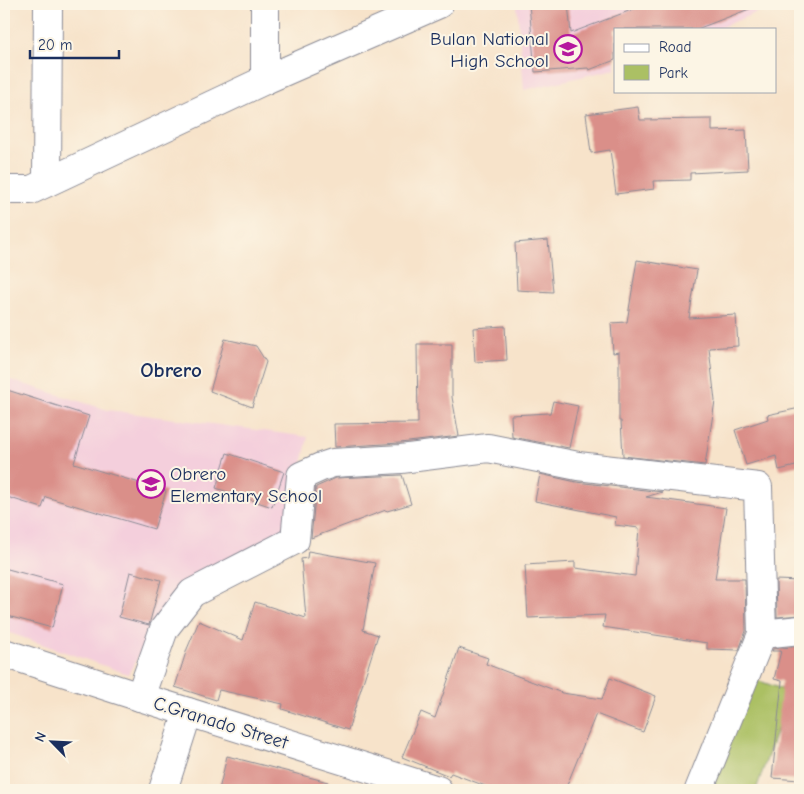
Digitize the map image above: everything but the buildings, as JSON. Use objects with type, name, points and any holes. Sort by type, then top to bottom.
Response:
[{"type":"street","points":[[47,182],[48,4]]},
{"type":"street","points":[[264,4],[265,80]]},
{"type":"street","points":[[4,190],[31,190],[265,80],[439,4]]},
{"type":"street","points":[[140,697],[164,629],[192,592],[295,540],[301,476],[321,467],[333,463],[401,459],[488,448],[578,466],[758,487],[762,634],[699,790]]},
{"type":"street","points":[[762,634],[800,630]]},
{"type":"street","name":"C.Granado Street","points":[[4,653],[438,790]]},
{"type":"street","points":[[163,790],[188,712]]},
{"type":"shaded area","name":"Bulan National High School","points":[[517,4],[777,4],[719,28],[614,28],[614,69],[524,90]]},
{"type":"shaded area","name":"Obrero Elementary School","points":[[4,378],[108,410],[308,437],[287,531],[179,588],[128,674],[4,631]]},
{"type":"green space","points":[[743,675],[790,692],[756,790],[724,790],[705,783]]},
{"type":"place","name":"Bulan National High School","points":[[568,49]]},
{"type":"place","name":"Obrero Elementary School","points":[[151,484]]},
{"type":"district","name":"Obrero","points":[[171,370]]}]
